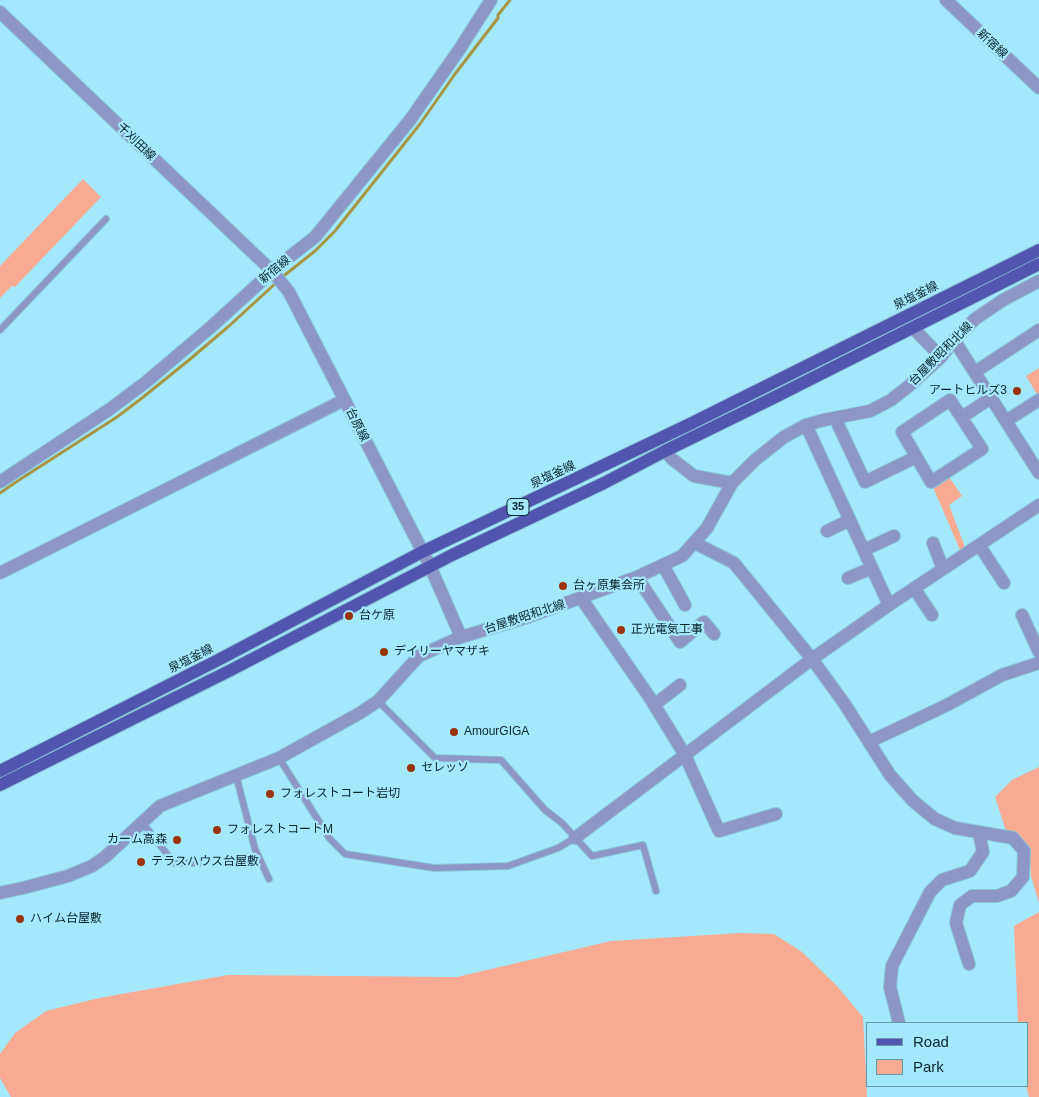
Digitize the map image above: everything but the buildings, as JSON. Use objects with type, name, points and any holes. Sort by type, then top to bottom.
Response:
[{"type":"main road","name":"泉塩釜線","points":[[0,771],[198,671],[422,552],[722,408],[1039,250]]},
{"type":"main road","name":"35","points":[[0,785],[229,671],[430,566],[604,483],[1039,264]]},
{"type":"street","name":"新宿線","points":[[0,482],[110,409],[277,277],[315,238],[410,120],[491,0]]},
{"type":"street","name":"新宿線","points":[[946,0],[1039,88]]},
{"type":"street","name":"千刈田線","points":[[0,12],[277,277]]},
{"type":"street","name":"台原線","points":[[277,277],[289,292],[430,566],[461,637]]},
{"type":"street","name":"台屋敷昭和北線","points":[[0,893],[68,876],[92,866],[105,857],[160,806],[279,758],[360,713],[378,701],[420,656],[461,637],[528,617],[580,598],[682,556],[708,528],[732,483],[755,460],[784,437],[806,425],[870,411],[891,400],[941,357],[954,340],[975,320],[1002,300],[1039,281]]},
{"type":"street","points":[[913,328],[941,357]]},
{"type":"street","points":[[975,372],[1039,330]]},
{"type":"street","points":[[954,340],[1039,473]]},
{"type":"street","points":[[962,418],[991,398]]},
{"type":"street","points":[[0,573],[344,400]]},
{"type":"street","points":[[950,400],[982,449],[931,482],[916,457],[902,432],[950,400]]},
{"type":"street","points":[[1006,421],[1039,400]]},
{"type":"street","points":[[835,418],[865,482],[916,457]]},
{"type":"street","points":[[806,425],[889,605]]},
{"type":"street","points":[[665,451],[694,476],[732,483]]},
{"type":"street","points":[[575,838],[812,659],[1039,505]]},
{"type":"street","points":[[827,531],[850,520]]},
{"type":"street","points":[[864,550],[894,536]]},
{"type":"street","points":[[694,543],[734,563],[812,659],[844,703],[890,775],[913,801],[935,819],[955,828],[1013,838],[1024,850],[1023,877],[1010,891],[997,896],[972,896],[960,905],[956,923],[969,964]]},
{"type":"street","points":[[932,543],[943,569]]},
{"type":"street","points":[[979,545],[1004,583]]},
{"type":"street","points":[[663,565],[685,605]]},
{"type":"street","points":[[848,578],[872,568]]},
{"type":"street","points":[[637,576],[680,642],[704,622],[714,634]]},
{"type":"street","points":[[914,588],[932,615]]},
{"type":"street","points":[[580,598],[650,698],[685,755],[718,831],[776,814]]},
{"type":"street","points":[[1022,615],[1039,652]]},
{"type":"street","points":[[870,742],[947,705],[1002,675],[1039,662]]},
{"type":"street","points":[[654,705],[680,685]]},
{"type":"street","points":[[900,1022],[890,987],[892,966],[930,892],[942,880],[970,871],[983,852],[980,833]]},
{"type":"lane","points":[[0,330],[106,219]]},
{"type":"lane","points":[[378,701],[434,758],[501,760],[545,810],[562,823],[592,856],[643,845],[656,891]]},
{"type":"lane","points":[[279,758],[330,839],[345,854],[434,868],[508,866],[558,848],[575,838]]},
{"type":"lane","points":[[236,774],[255,848],[269,879]]},
{"type":"lane","points":[[142,822],[174,863],[199,863]]},
{"type":"green space","points":[[83,179],[101,197],[15,287],[12,286],[0,298],[0,266]]},
{"type":"green space","points":[[1039,368],[1039,393],[1037,394],[1026,376]]},
{"type":"green space","points":[[949,477],[962,496],[949,505],[965,547],[960,550],[933,487]]},
{"type":"green space","points":[[1039,767],[1039,903],[1031,876],[1030,861],[1026,848],[1019,835],[1006,831],[995,797],[1012,780]]},
{"type":"green space","points":[[1039,912],[1039,1097],[1029,1097],[1026,1087],[1029,1087],[1029,1022],[1018,1022],[1014,926]]},
{"type":"green space","points":[[741,933],[774,934],[802,952],[836,985],[863,1017],[867,1097],[11,1097],[0,1078],[0,1054],[15,1033],[46,1011],[99,998],[228,975],[457,977],[611,941]]},
{"type":"waterway","points":[[281,278],[315,251],[335,231],[420,124],[510,0]]},
{"type":"waterway","points":[[0,493],[117,417],[142,398],[229,326],[277,282]]},
{"type":"place","name":"アートヒルズ3","points":[[1017,391]]},
{"type":"place","name":"台ヶ原集会所","points":[[563,586]]},
{"type":"place","name":"台ケ原","points":[[349,616]]},
{"type":"place","name":"正光電気工事","points":[[621,630]]},
{"type":"place","name":"デイリーヤマザキ","points":[[384,652]]},
{"type":"place","name":"AmourGIGA","points":[[454,732]]},
{"type":"place","name":"セレッソ","points":[[411,768]]},
{"type":"place","name":"フォレストコート岩切","points":[[270,794]]},
{"type":"place","name":"フォレストコートM","points":[[217,830]]},
{"type":"place","name":"カーム高森","points":[[177,840]]},
{"type":"place","name":"テラスハウス台屋敷","points":[[141,862]]},
{"type":"place","name":"ハイム台屋敷","points":[[20,919]]}]
